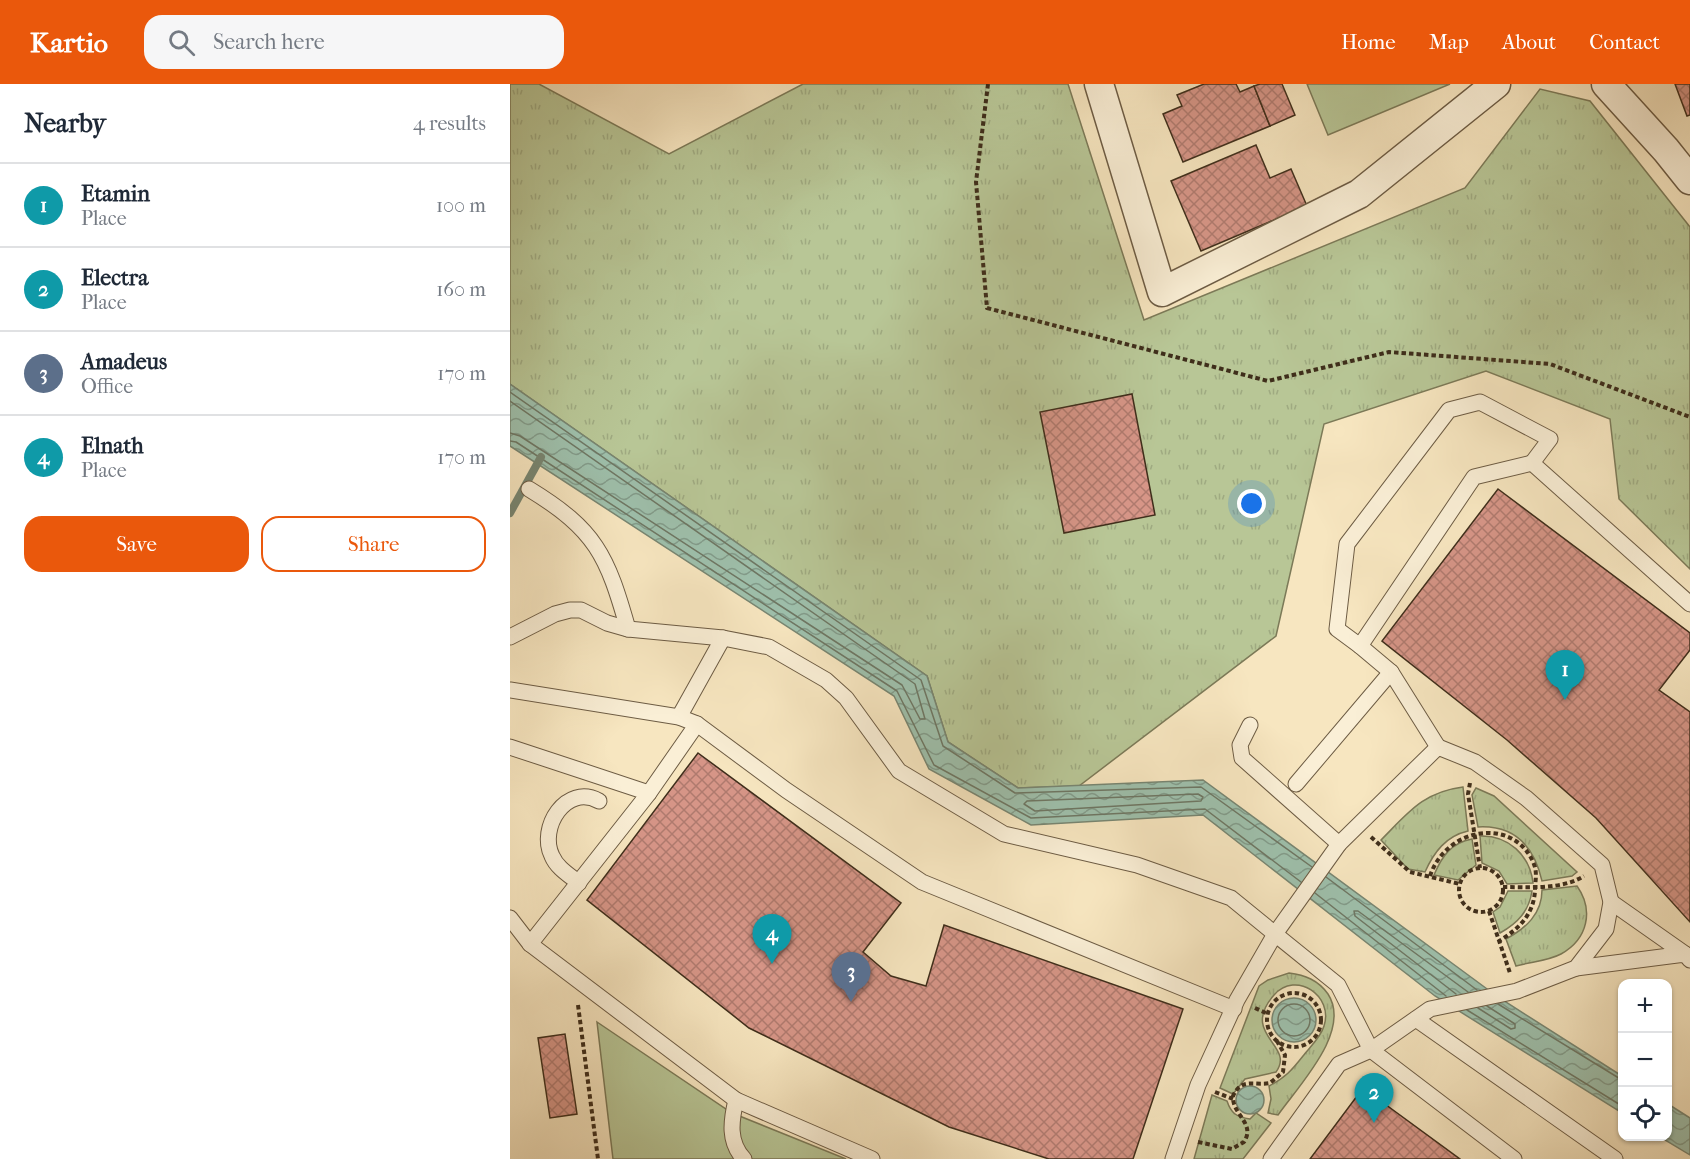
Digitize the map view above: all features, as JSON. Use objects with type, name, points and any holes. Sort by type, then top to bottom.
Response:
[{"type":"street","points":[[1099,84],[1162,292],[1359,194],[1496,84]]},
{"type":"street","points":[[1606,84],[1678,146],[1690,180]]},
{"type":"lane","points":[[1360,646],[1474,477],[1532,463],[1550,439],[1480,402],[1449,410],[1347,544],[1338,629],[1391,672],[1438,747],[1475,762],[1527,798],[1602,865],[1611,902],[1606,929],[1576,968]]},
{"type":"lane","points":[[1532,463],[1690,604]]},
{"type":"lane","points":[[529,489],[582,527],[595,542],[615,583],[628,629]]},
{"type":"lane","points":[[510,637],[555,614],[581,610],[607,623],[628,629],[723,638],[769,647],[826,680],[846,698],[899,771],[1004,834],[1137,865],[1232,898],[1338,985],[1371,1050],[1514,1159]]},
{"type":"lane","points":[[679,717],[723,638]]},
{"type":"lane","points":[[1296,784],[1391,672]]},
{"type":"lane","points":[[510,690],[679,717],[697,724],[786,790],[922,882],[1234,1009]]},
{"type":"lane","points":[[530,944],[649,793],[697,724]]},
{"type":"lane","points":[[1250,725],[1240,745],[1242,758],[1339,844]]},
{"type":"lane","points":[[510,747],[649,793]]},
{"type":"lane","points":[[1173,1159],[1198,1085],[1234,1009],[1275,934],[1339,844],[1438,747]]},
{"type":"lane","points":[[579,883],[562,871],[552,858],[547,842],[548,826],[567,802],[581,796],[591,796],[599,801]]},
{"type":"lane","points":[[1611,902],[1688,957]]},
{"type":"lane","points":[[510,918],[530,944],[736,1100],[872,1159]]},
{"type":"lane","points":[[1271,1159],[1339,1064],[1371,1050],[1430,1009],[1510,992],[1576,968],[1688,957]]},
{"type":"lane","points":[[1416,1019],[1615,1159]]},
{"type":"lane","points":[[736,1100],[730,1126],[733,1139],[744,1159]]},
{"type":"path","points":[[988,84],[976,182],[987,308],[1268,381],[1389,352],[1550,364],[1690,417]]},
{"type":"path","points":[[1475,762],[1468,794],[1480,868]]},
{"type":"path","points":[[1358,825],[1410,872],[1461,884]]},
{"type":"path","points":[[1430,876],[1440,855],[1451,844],[1474,834],[1505,837],[1522,847],[1534,866],[1535,901],[1529,914],[1510,934],[1499,940]]},
{"type":"path","points":[[1503,887],[1535,887],[1575,881],[1602,865]]},
{"type":"path","points":[[1480,868],[1497,875],[1503,887],[1500,901],[1489,911],[1474,911],[1468,907],[1460,895],[1461,884],[1466,874],[1480,868]]},
{"type":"path","points":[[1489,911],[1499,940],[1510,992]]},
{"type":"path","points":[[574,978],[598,1159]]},
{"type":"path","points":[[1179,1139],[1232,1149],[1244,1142],[1248,1129],[1245,1121],[1235,1110],[1233,1095],[1248,1082],[1270,1083],[1283,1072],[1285,1055],[1268,1027],[1267,1018],[1274,1001],[1290,992],[1308,995],[1320,1010],[1321,1027],[1317,1035],[1311,1041],[1295,1047],[1277,1041]]},
{"type":"green space","points":[[510,84],[539,84],[669,154],[803,84],[1068,84],[1144,320],[1465,188],[1540,89],[1590,101],[1690,227],[1690,569],[1619,499],[1610,419],[1486,371],[1324,424],[1276,636],[1079,786],[1018,788],[948,742],[927,676],[510,384]]},
{"type":"green space","points":[[1307,84],[1450,84],[1328,135]]},
{"type":"green space","points":[[1463,787],[1468,831],[1447,841],[1432,858],[1425,872],[1408,869],[1381,840],[1417,805],[1437,794]]},
{"type":"green space","points":[[1476,788],[1494,796],[1577,872],[1572,876],[1542,881],[1534,858],[1521,840],[1502,830],[1478,827],[1472,795]]},
{"type":"green space","points":[[1480,836],[1500,839],[1516,849],[1527,864],[1533,883],[1507,884],[1499,871],[1482,863]]},
{"type":"green space","points":[[1472,839],[1476,865],[1458,880],[1434,875],[1448,851]]},
{"type":"green space","points":[[1577,886],[1587,914],[1586,923],[1577,940],[1561,954],[1516,966],[1506,939],[1532,919],[1539,906],[1542,890]]},
{"type":"green space","points":[[1508,891],[1532,891],[1522,916],[1500,933],[1493,912],[1500,907]]},
{"type":"green space","points":[[1289,973],[1311,979],[1324,989],[1334,1009],[1333,1024],[1320,1057],[1278,1115],[1268,1113],[1271,1099],[1269,1086],[1292,1070],[1323,1030],[1326,1015],[1324,1005],[1311,990],[1293,985],[1283,988],[1274,995],[1265,1009],[1262,1020],[1265,1030],[1279,1054],[1280,1063],[1276,1072],[1245,1079],[1233,1094],[1220,1088],[1259,986],[1268,980]]},
{"type":"green space","points":[[597,1022],[732,1113],[846,1159],[613,1159]]},
{"type":"green space","points":[[1212,1095],[1227,1101],[1230,1109],[1238,1116],[1250,1119],[1256,1113],[1271,1123],[1243,1159],[1194,1159]]},
{"type":"water","points":[[510,384],[927,676],[948,742],[1018,788],[1203,780],[1498,997],[1618,1073],[1618,1110],[1435,996],[1203,815],[1031,825],[929,769],[894,696],[510,446]]},
{"type":"water","points":[[1294,998],[1309,1005],[1316,1020],[1309,1035],[1294,1042],[1279,1035],[1272,1020],[1279,1005]]},
{"type":"water","points":[[1250,1086],[1260,1090],[1264,1100],[1260,1110],[1250,1114],[1240,1110],[1236,1100],[1240,1090]]},
{"type":"water","points":[[1672,1107],[1690,1118],[1690,1155],[1667,1141],[1672,1141]]},
{"type":"building","points":[[1204,84],[1236,84],[1240,92],[1254,86],[1270,126],[1183,162],[1163,114],[1182,106],[1177,95]]},
{"type":"building","points":[[1282,84],[1295,115],[1270,126],[1254,86]]},
{"type":"building","points":[[1675,84],[1690,84],[1690,115],[1687,116]]},
{"type":"building","points":[[1256,145],[1270,178],[1291,169],[1307,206],[1201,251],[1171,181]]},
{"type":"building","points":[[1132,394],[1155,515],[1064,533],[1040,412]]},
{"type":"building","points":[[1498,489],[1690,633],[1690,650],[1659,690],[1690,712],[1690,922],[1596,818],[1507,740],[1382,641]]},
{"type":"building","points":[[698,753],[901,903],[863,952],[891,976],[926,986],[944,925],[1183,1009],[1133,1159],[1049,1159],[949,1127],[749,1028],[587,900]]},
{"type":"building","points":[[565,1034],[577,1114],[550,1118],[538,1038]]},
{"type":"building","points":[[1363,1088],[1460,1159],[1310,1159]]},
{"type":"waterway","points":[[510,513],[541,457]]},
{"type":"place","name":"Etamin","points":[[1565,700]]},
{"type":"place","name":"Elnath","points":[[772,964]]},
{"type":"place","name":"Amadeus","points":[[851,1002]]},
{"type":"place","name":"Electra","points":[[1374,1123]]}]
